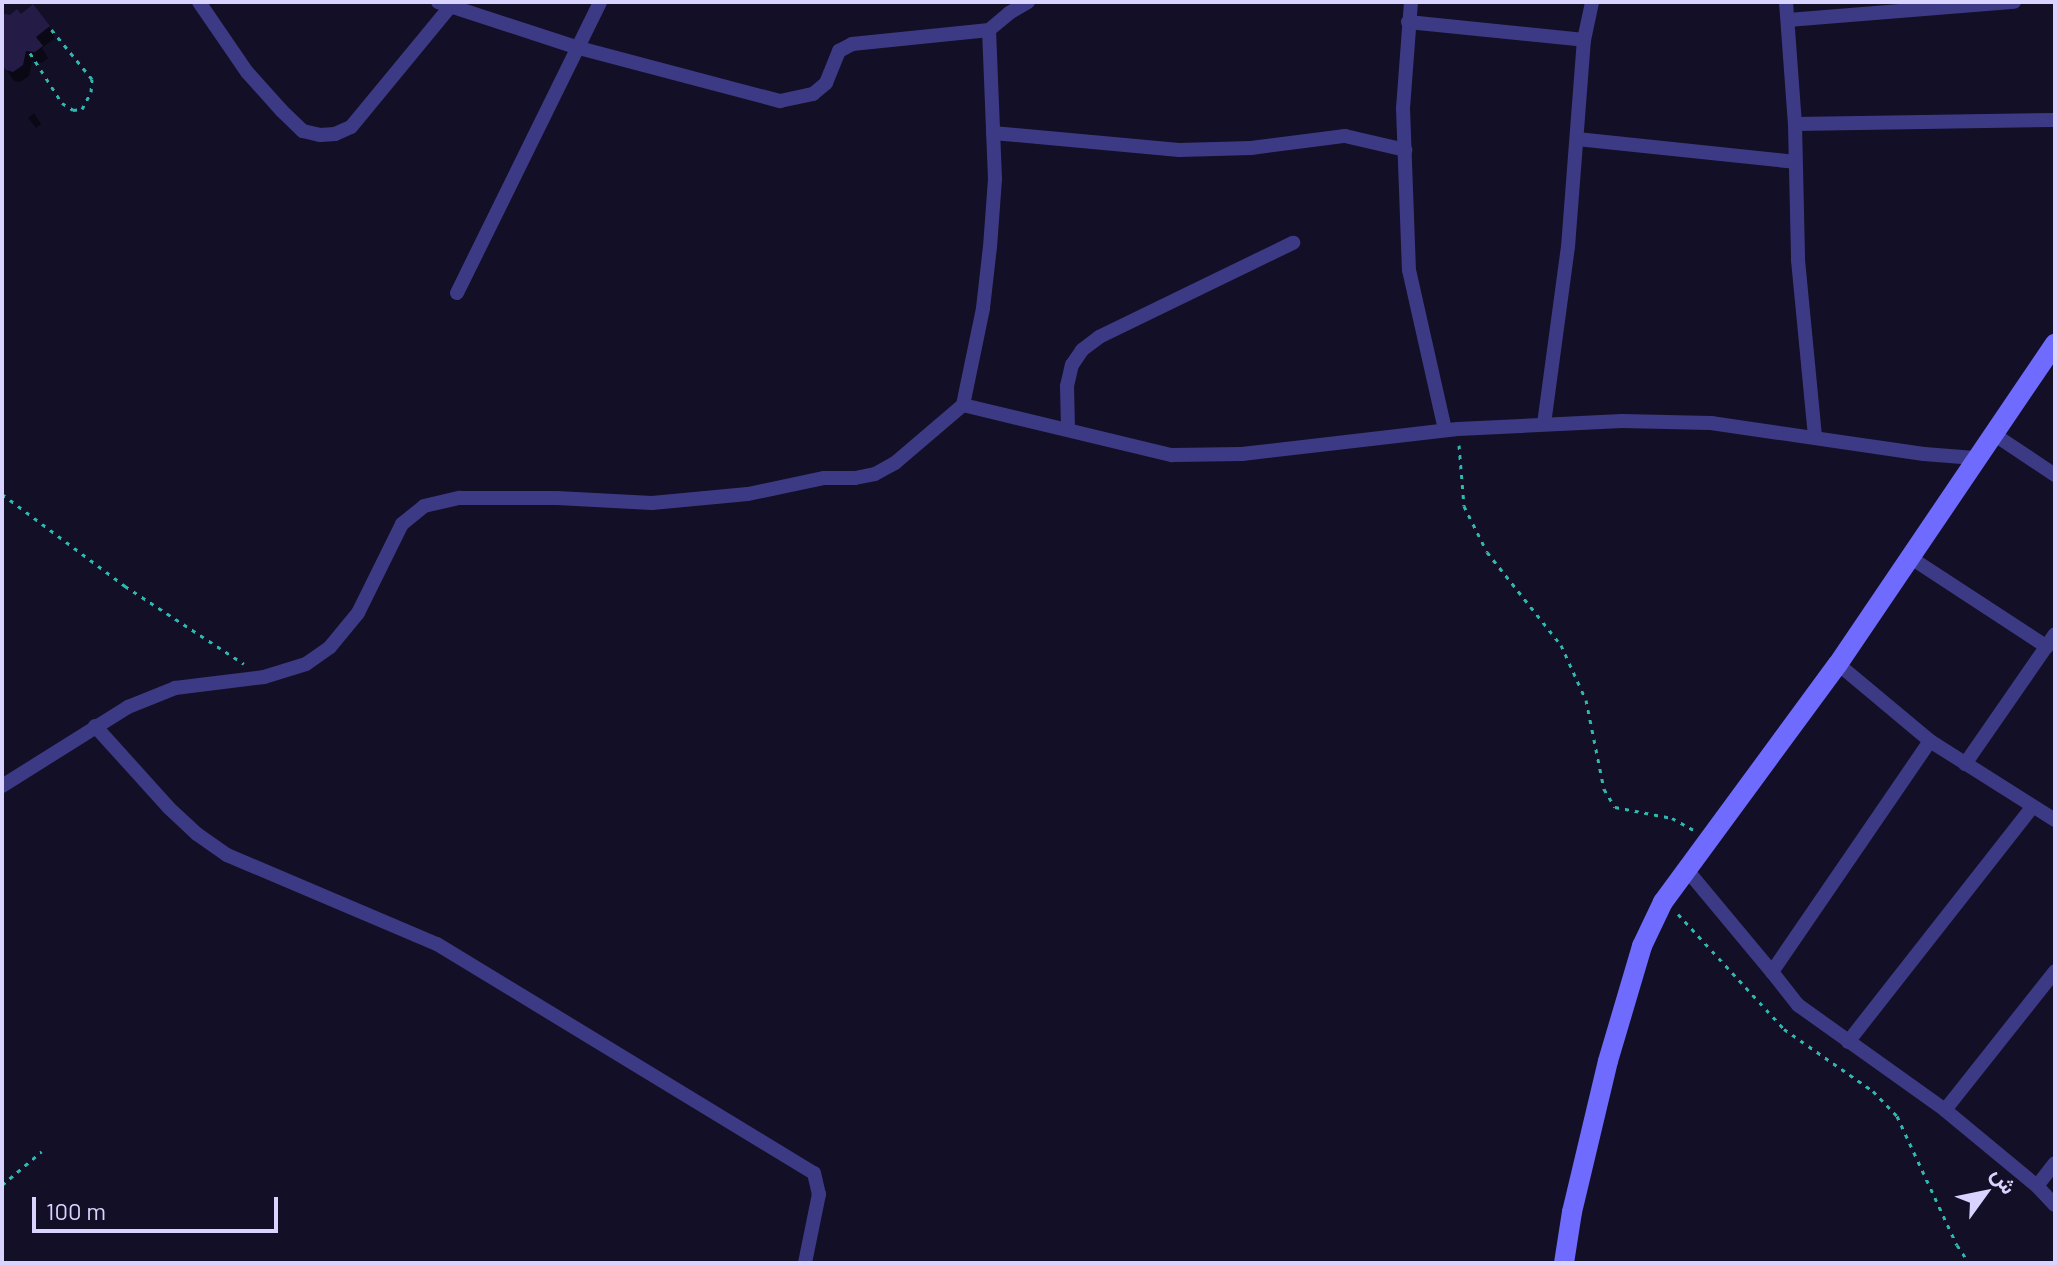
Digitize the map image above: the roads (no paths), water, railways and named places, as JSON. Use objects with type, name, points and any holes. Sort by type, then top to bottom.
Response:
[{"type":"street","points":[[199,2],[247,72],[282,111],[303,131],[320,135],[335,134],[351,127],[444,4],[579,48],[780,101],[813,94],[826,83],[839,51],[852,44],[989,30],[1028,2]]},
{"type":"street","points":[[457,293],[600,2]]},
{"type":"street","points":[[1411,2],[1405,150],[1409,270],[1452,429]]},
{"type":"street","points":[[1544,424],[1568,247],[1584,40],[1592,2]]},
{"type":"street","points":[[1786,2],[1795,124],[1798,260],[1815,437]]},
{"type":"street","points":[[1788,20],[1882,7],[2014,2]]},
{"type":"street","points":[[1408,22],[1584,40]]},
{"type":"street","points":[[2,786],[128,707],[175,688],[264,677],[306,664],[330,647],[358,613],[402,524],[424,506],[460,498],[557,498],[652,503],[748,494],[796,481],[855,478],[875,474],[895,463],[963,405],[983,308],[995,179],[989,30]]},
{"type":"street","points":[[1795,124],[2055,120]]},
{"type":"street","points":[[993,133],[1179,150],[1251,148],[1345,136],[1405,150]]},
{"type":"street","points":[[1577,139],[1795,162]]},
{"type":"street","points":[[1068,429],[1067,386],[1072,365],[1082,350],[1099,337],[1293,243]]},
{"type":"street","points":[[1564,1263],[1572,1212],[1608,1061],[1642,946],[1663,902],[1838,664],[1908,556],[2055,343]]},
{"type":"street","points":[[963,405],[1172,455],[1207,456],[1452,429],[1544,424],[1711,423],[1975,458]]},
{"type":"street","points":[[1992,433],[2055,475]]},
{"type":"street","points":[[1908,556],[2051,641],[1965,764]]},
{"type":"street","points":[[1838,664],[1930,741],[2055,820]]},
{"type":"street","points":[[95,726],[169,808],[197,834],[227,855],[437,944],[814,1173],[819,1194],[805,1263]]},
{"type":"street","points":[[1772,972],[1930,741]]},
{"type":"street","points":[[1848,1042],[2032,807]]},
{"type":"street","points":[[1687,870],[1798,1005],[1945,1110],[2037,1186],[2055,1205]]},
{"type":"street","points":[[1945,1110],[2055,971]]},
{"type":"street","points":[[2037,1186],[2055,1163]]}]
